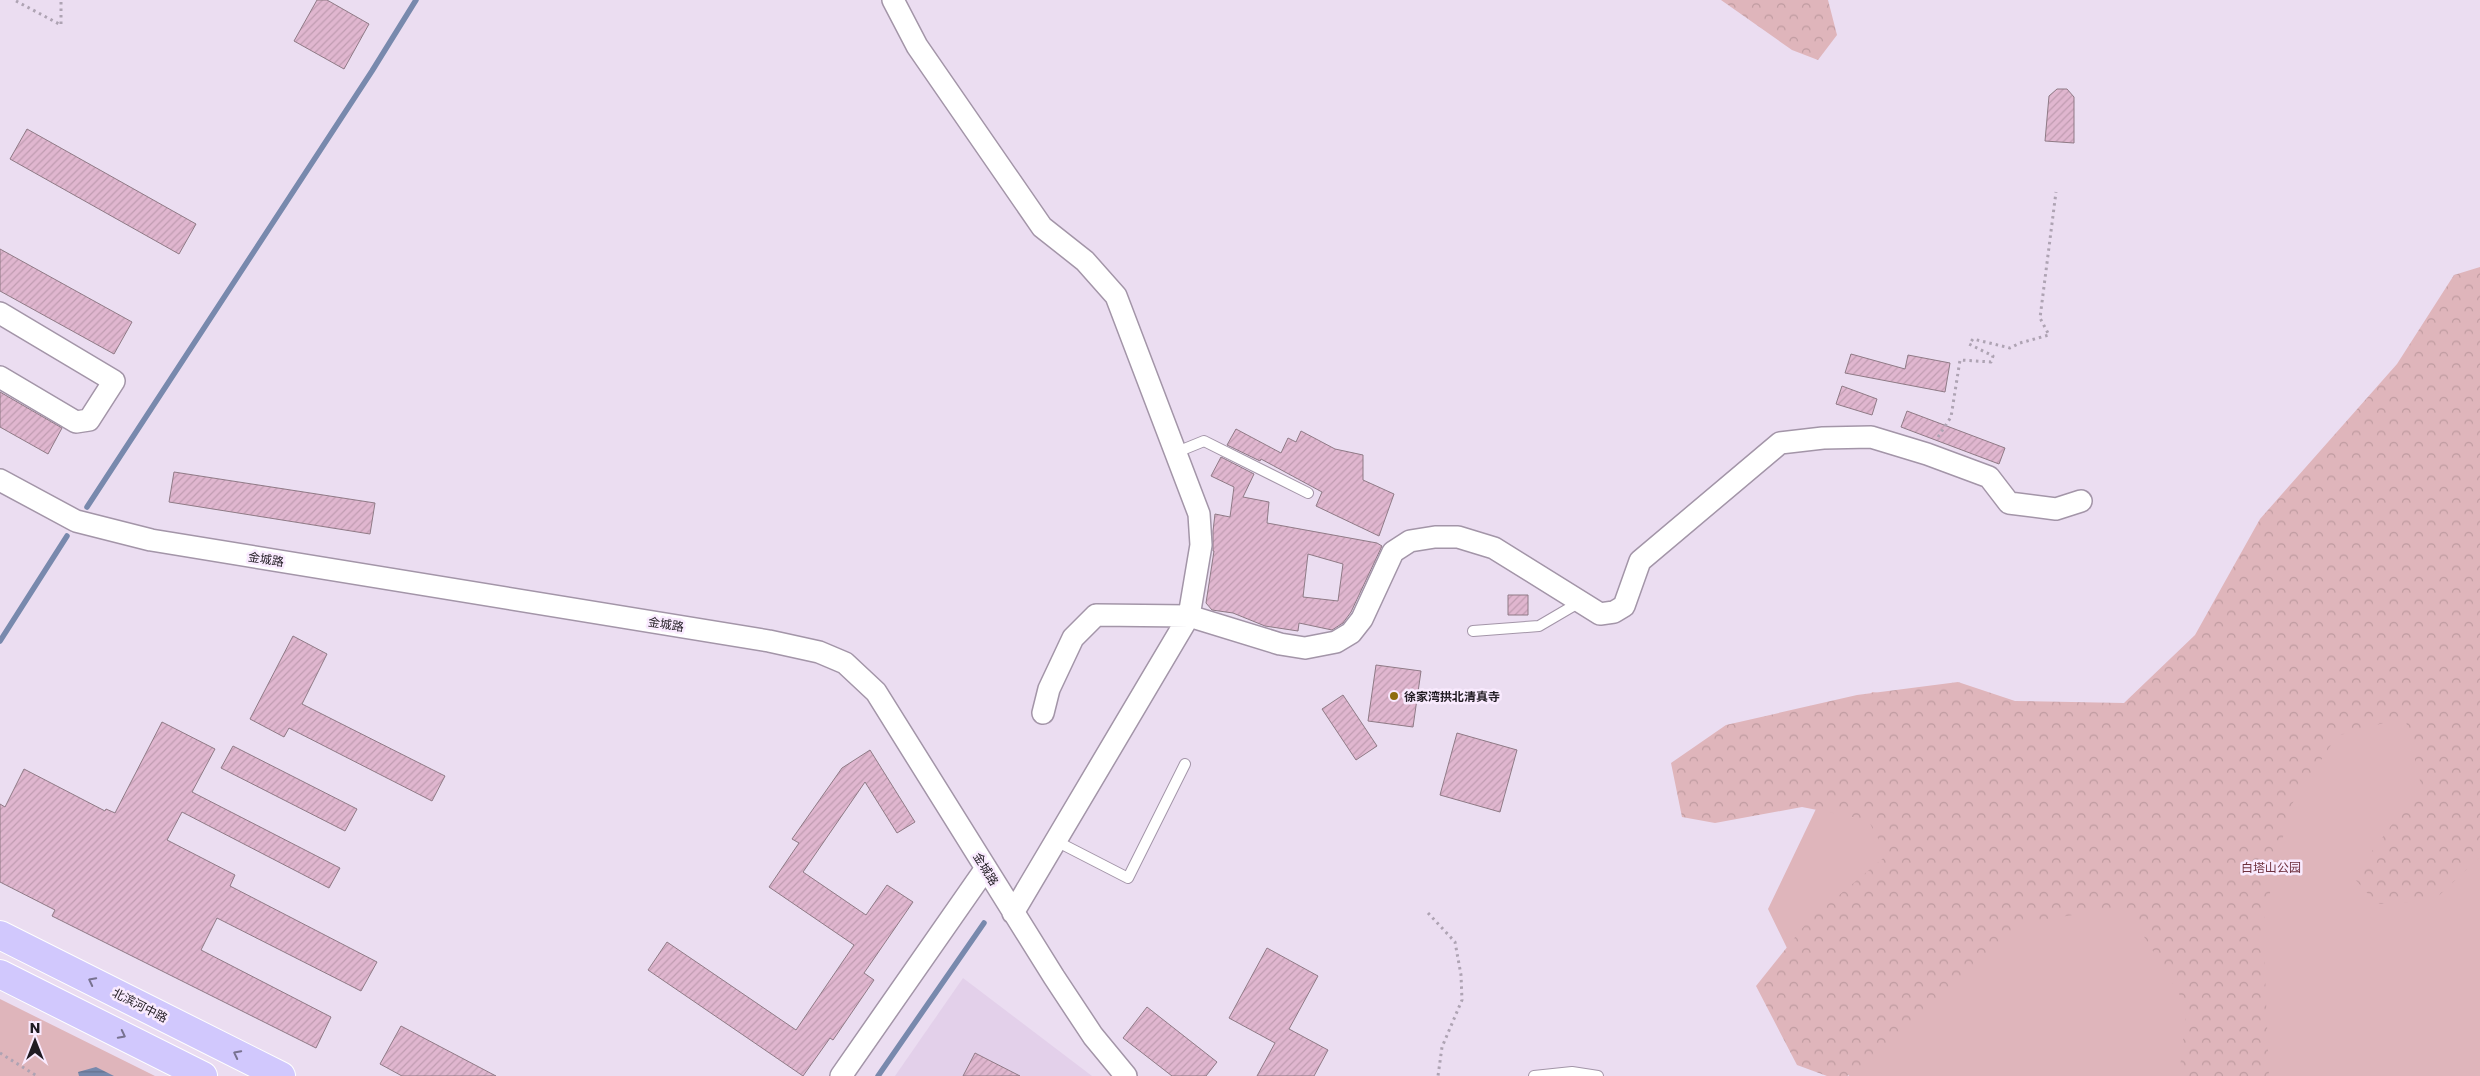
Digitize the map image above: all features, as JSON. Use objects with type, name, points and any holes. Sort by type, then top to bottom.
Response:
[{"type":"main road","name":"北滨河中路","points":[[0,935],[280,1076]]},
{"type":"main road","points":[[0,974],[203,1076]]},
{"type":"street","points":[[893,0],[917,46],[1042,227],[1085,261],[1116,296],[1200,514],[1202,545],[1189,616],[1014,912]]},
{"type":"street","points":[[0,313],[114,381],[88,420],[76,422],[0,377]]},
{"type":"street","points":[[1043,713],[1049,689],[1073,638],[1096,615],[1189,616],[1280,644],[1305,648],[1336,642],[1351,633],[1362,619],[1393,552],[1410,541],[1435,537],[1458,537],[1494,548],[1600,614],[1614,612],[1624,606],[1640,561],[1780,443],[1823,438],[1871,437],[1928,454],[1989,478],[2008,503],[2056,509],[2081,501]]},
{"type":"street","name":"金城路","points":[[0,480],[76,521],[151,540],[769,640],[819,652],[845,663],[876,692],[1093,1036],[1126,1076]]},
{"type":"street","points":[[841,1076],[986,868]]},
{"type":"lane","points":[[1177,452],[1204,441],[1308,493]]},
{"type":"lane","points":[[1473,630],[1539,626],[1580,602]]},
{"type":"lane","points":[[1056,841],[1128,878],[1185,764]]},
{"type":"lane","points":[[1534,1076],[1572,1072],[1598,1076]]},
{"type":"path","points":[[16,1],[61,25],[61,0]]},
{"type":"path","points":[[1928,454],[1951,417],[1960,360],[1992,362],[1993,356],[1969,344],[1974,339],[2010,348],[2020,343],[2049,335],[2040,318],[2056,192]]},
{"type":"path","points":[[1428,914],[1455,942],[1461,975],[1462,1000],[1442,1047],[1438,1076]]},
{"type":"path","points":[[0,1053],[38,1076]]},
{"type":"shaded area","points":[[963,978],[1092,1076],[895,1076]]},
{"type":"green space","points":[[1721,0],[1828,0],[1837,35],[1818,60],[1792,50]]},
{"type":"green space","name":"白塔山公园","points":[[2480,267],[2480,857],[2432,902],[2377,904],[2353,877],[2421,785],[2405,717],[2337,736],[2290,807],[2263,923],[2269,1076],[2179,1076],[2187,1007],[2126,907],[2020,923],[1917,1024],[1847,1076],[1827,1076],[1797,1065],[1756,986],[1808,921],[1887,855],[1868,820],[1802,807],[1715,823],[1682,817],[1671,763],[1726,725],[1857,695],[1958,682],[2015,701],[2124,703],[2195,635],[2260,519],[2397,364],[2454,275]]},
{"type":"green space","name":"白塔山公园","points":[[2480,329],[2480,1076],[1849,1076],[1768,909],[1872,692],[2111,730]]},
{"type":"green space","points":[[0,999],[155,1076],[0,1076]]},
{"type":"water","points":[[96,1067],[114,1076],[79,1076],[78,1072]]},
{"type":"building","points":[[317,0],[327,0],[369,24],[344,69],[294,41]]},
{"type":"building","points":[[2057,89],[2067,89],[2074,97],[2074,143],[2045,141],[2049,96]]},
{"type":"building","points":[[27,129],[196,224],[179,254],[10,159]]},
{"type":"building","points":[[0,249],[132,322],[114,354],[0,291]]},
{"type":"building","points":[[1851,354],[1905,369],[1908,355],[1950,363],[1945,392],[1845,373]]},
{"type":"building","points":[[1842,386],[1877,399],[1872,415],[1836,404]]},
{"type":"building","points":[[0,392],[62,428],[48,454],[0,427]]},
{"type":"building","points":[[1907,411],[2005,448],[1999,464],[1901,427]]},
{"type":"building","points":[[1236,429],[1281,453],[1288,438],[1296,442],[1301,431],[1335,449],[1363,455],[1363,480],[1394,494],[1379,536],[1316,506],[1322,492],[1261,459],[1260,461],[1227,445]]},
{"type":"building","points":[[1221,457],[1254,474],[1243,497],[1269,502],[1267,523],[1377,543],[1382,546],[1351,612],[1343,623],[1332,630],[1299,623],[1298,631],[1265,626],[1233,613],[1212,610],[1206,603],[1214,551],[1213,531],[1215,514],[1230,517],[1234,487],[1211,476]],"holes":[[[1308,554],[1343,564],[1338,601],[1303,597]]]},
{"type":"building","points":[[174,472],[375,503],[370,534],[169,502]]},
{"type":"building","points":[[1508,595],[1528,595],[1528,615],[1508,615]]},
{"type":"building","points":[[293,636],[327,654],[302,704],[445,776],[432,801],[289,728],[284,737],[250,719]]},
{"type":"building","name":"徐家湾拱北清真寺","points":[[1376,665],[1421,671],[1413,727],[1368,721]]},
{"type":"building","points":[[1343,695],[1377,746],[1356,760],[1322,709]]},
{"type":"building","points":[[162,722],[215,749],[192,792],[340,868],[329,888],[182,812],[167,840],[235,875],[230,886],[377,962],[361,991],[217,918],[201,950],[331,1017],[316,1048],[52,916],[55,910],[0,882],[0,804],[5,807],[24,769],[105,811],[106,809],[115,813]]},
{"type":"building","points":[[1457,733],[1517,750],[1500,812],[1440,795]]},
{"type":"building","points":[[233,746],[357,809],[345,831],[221,768]]},
{"type":"building","points":[[870,750],[915,822],[897,833],[865,782],[803,872],[866,915],[887,885],[913,902],[864,973],[874,980],[833,1040],[830,1038],[803,1076],[648,970],[667,942],[796,1030],[854,945],[769,887],[799,843],[792,839],[842,768]]},
{"type":"building","points":[[1267,948],[1318,976],[1289,1029],[1328,1050],[1314,1076],[1257,1076],[1275,1043],[1229,1018]]},
{"type":"building","points":[[1147,1007],[1217,1062],[1206,1076],[1172,1076],[1123,1038]]},
{"type":"building","points":[[401,1026],[496,1076],[402,1076],[380,1064]]},
{"type":"building","points":[[975,1053],[1020,1076],[963,1076]]},
{"type":"waterway","points":[[87,507],[372,71],[416,0]]},
{"type":"waterway","points":[[0,641],[67,536]]},
{"type":"waterway","points":[[878,1076],[984,923]]},
{"type":"place","name":"徐家湾拱北清真寺","points":[[1394,696]]}]
